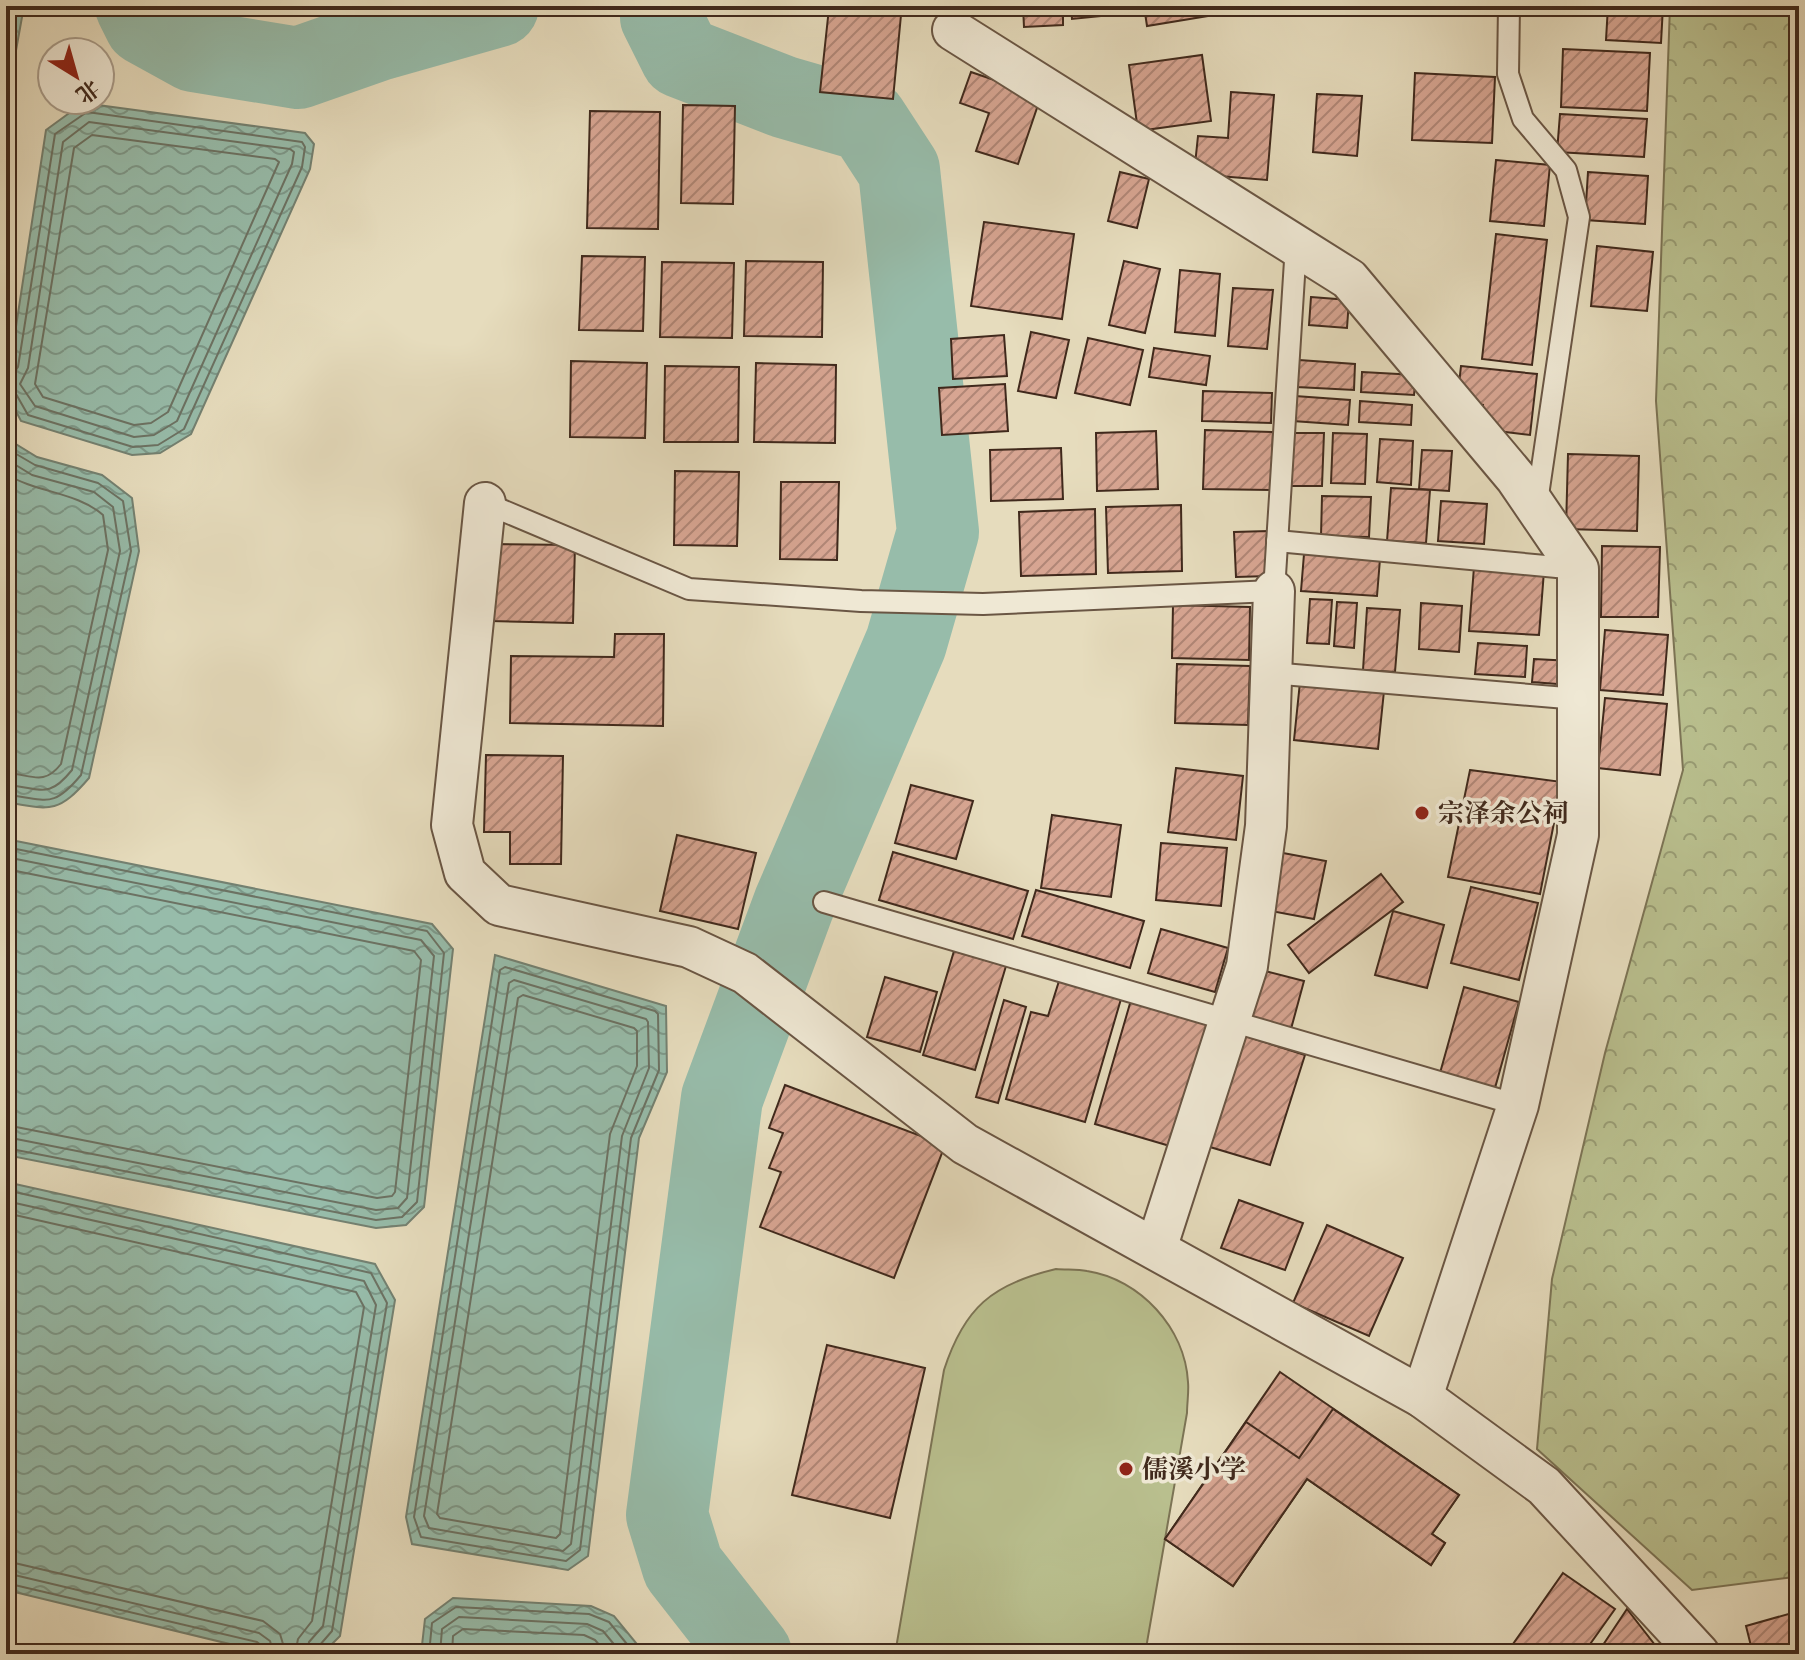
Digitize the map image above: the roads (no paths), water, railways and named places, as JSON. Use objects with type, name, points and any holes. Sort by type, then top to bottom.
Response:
[{"type":"street","points":[[953,30],[1349,279],[1516,478],[1578,569],[1578,835],[1518,1105],[1422,1397]]},
{"type":"street","points":[[485,503],[452,825],[465,873],[499,905],[689,947],[745,973],[965,1144],[1422,1397],[1544,1486],[1699,1654]]},
{"type":"street","points":[[1156,1249],[1247,966],[1266,826],[1274,591]]},
{"type":"lane","points":[[1509,6],[1508,74],[1523,119],[1566,170],[1579,217],[1536,506]]},
{"type":"lane","points":[[485,503],[689,589],[861,601],[983,604],[1274,591],[1296,245]]},
{"type":"lane","points":[[1277,541],[1578,569]]},
{"type":"lane","points":[[1271,673],[1578,699]]},
{"type":"lane","points":[[824,902],[1518,1105]]},
{"type":"water","points":[[6,6],[24,6],[6,106]]},
{"type":"water","points":[[116,107],[305,133],[314,144],[310,169],[191,434],[160,453],[132,455],[21,421],[6,392],[46,130],[65,116],[116,116]]},
{"type":"water","points":[[6,438],[37,457],[102,475],[132,498],[139,551],[89,778],[69,798],[52,806],[33,807],[6,802]]},
{"type":"water","points":[[6,839],[432,924],[453,949],[424,1207],[406,1225],[376,1228],[6,1155]]},
{"type":"water","points":[[495,955],[666,1006],[667,1072],[639,1138],[588,1556],[568,1570],[412,1544],[406,1517]]},
{"type":"water","points":[[6,1182],[375,1264],[395,1300],[340,1636],[322,1654],[271,1654],[6,1590]]},
{"type":"water","points":[[453,1598],[591,1606],[614,1616],[645,1654],[421,1654],[425,1619]]},
{"type":"waterway","points":[[136,6],[145,24],[194,51],[298,68],[378,40],[498,6]]},
{"type":"waterway","points":[[662,6],[661,17],[681,57],[784,97],[867,121],[899,170],[938,532],[906,643],[794,904],[722,1098],[667,1515],[683,1567],[751,1654]]},
{"type":"place","name":"宗泽余公祠","points":[[1422,813]]},
{"type":"place","name":"儒溪小学","points":[[1126,1469]]}]
